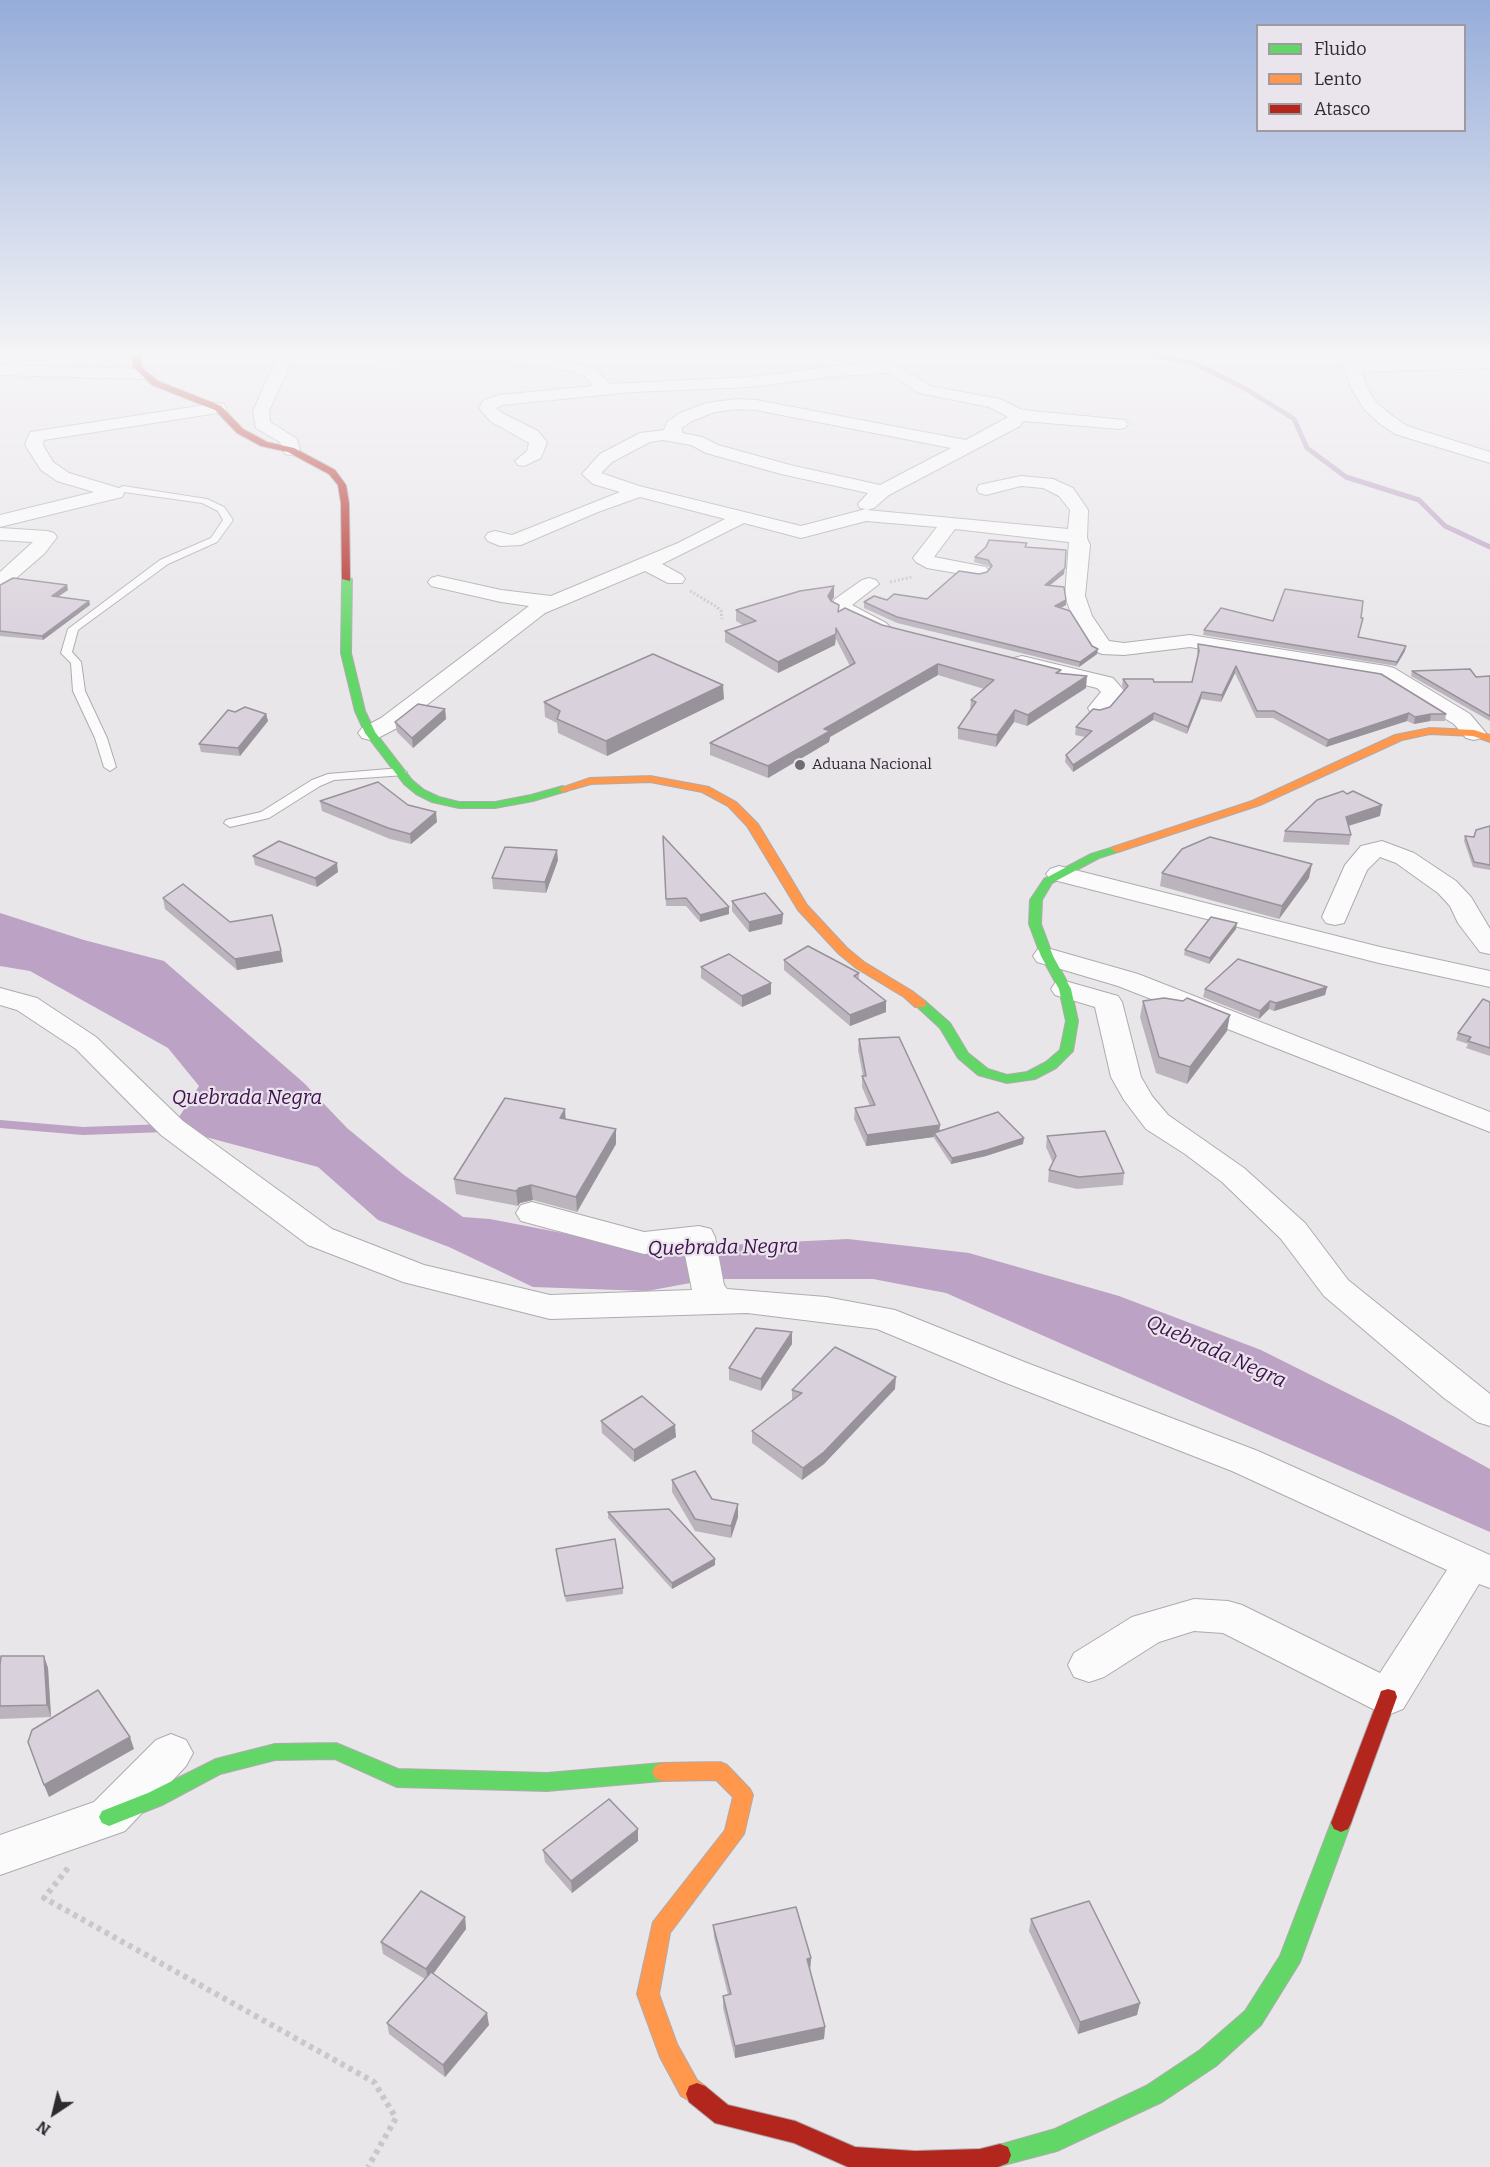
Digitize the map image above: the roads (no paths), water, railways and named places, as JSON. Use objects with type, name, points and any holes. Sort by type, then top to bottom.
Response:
[{"type":"main road","points":[[295,452],[332,472],[342,485],[345,503],[347,565],[346,653],[360,711],[370,733],[420,792],[436,800],[459,805],[495,805],[533,798],[590,781],[610,779],[650,779],[705,789],[732,804],[752,824],[802,907],[843,951],[908,994],[945,1026],[963,1055],[983,1072],[1007,1079],[1030,1076],[1051,1065],[1066,1051],[1072,1021],[1065,988],[1047,956],[1035,924],[1036,900],[1048,882],[1059,874],[1095,856],[1256,803],[1400,737],[1430,732],[1482,736]]},
{"type":"main road","points":[[109,1817],[155,1799],[216,1767],[275,1752],[336,1751],[397,1779],[547,1782],[649,1772],[720,1771],[743,1795],[734,1834],[660,1929],[648,1994],[668,2049],[689,2088],[723,2115],[795,2132],[854,2158],[915,2163],[980,2160],[1057,2140],[1154,2094],[1208,2058],[1253,2018],[1289,1962],[1388,1697]]},
{"type":"street","points":[[38,452],[47,466],[63,477],[115,493]]},
{"type":"street","points":[[524,461],[534,452]]},
{"type":"street","points":[[617,452],[606,458],[592,470],[591,474],[599,480],[640,492],[801,532],[827,527],[865,515],[1066,534],[1077,538]]},
{"type":"street","points":[[723,452],[787,470],[882,491]]},
{"type":"street","points":[[865,515],[864,507],[882,491],[956,452]]},
{"type":"street","points":[[1470,452],[1490,458]]},
{"type":"street","points":[[986,489],[1021,481],[1047,483],[1066,492],[1079,510],[1077,538],[1080,545],[1075,596],[1082,616],[1097,640],[1101,645],[1110,649]]},
{"type":"street","points":[[495,537],[500,540],[514,541],[591,508],[640,492]]},
{"type":"street","points":[[0,521],[115,493]]},
{"type":"street","points":[[370,733],[389,723],[506,632],[550,602],[703,539],[710,532],[744,516]]},
{"type":"street","points":[[950,523],[923,558],[927,562],[979,570]]},
{"type":"street","points":[[0,534],[47,537],[38,549],[0,582]]},
{"type":"street","points":[[645,563],[675,579]]},
{"type":"street","points":[[438,582],[501,596],[550,602]]},
{"type":"street","points":[[869,584],[842,603],[840,607],[880,627],[897,632]]},
{"type":"street","points":[[1073,675],[1110,649],[1190,641],[1386,673],[1462,719],[1482,736]]},
{"type":"street","points":[[1000,658],[1105,683],[1114,692],[1099,708]]},
{"type":"street","points":[[1335,917],[1354,870],[1370,851],[1382,849],[1405,858],[1447,887],[1462,903],[1471,923],[1490,946]]},
{"type":"street","points":[[1059,874],[1380,955],[1490,979]]},
{"type":"street","points":[[1047,956],[1128,980],[1490,1123]]},
{"type":"street","points":[[1065,988],[1107,1002],[1126,1077],[1139,1100],[1157,1122],[1196,1147],[1233,1175],[1293,1231],[1336,1288],[1457,1389],[1490,1413]]},
{"type":"street","points":[[0,996],[27,1004],[86,1043],[172,1128],[320,1238],[415,1275],[550,1306],[713,1294],[883,1318],[1014,1372],[1245,1461],[1480,1568],[1388,1697],[1228,1617],[1194,1615],[1146,1629],[1089,1665]]},
{"type":"street","points":[[532,1213],[644,1243],[699,1238],[713,1294]]},
{"type":"street","points":[[0,1855],[109,1817],[171,1753]]},
{"type":"lane","points":[[110,766],[101,738],[80,691],[76,662],[66,654],[73,629],[164,562],[214,540],[228,520],[221,509],[204,501],[123,489],[115,493]]},
{"type":"lane","points":[[230,823],[265,815],[316,783],[332,777],[401,772]]},
{"type":"water","name":"Quebrada Negra","points":[[0,913],[84,940],[164,961],[304,1083],[347,1128],[404,1175],[463,1217],[490,1219],[645,1249],[848,1239],[969,1253],[1119,1296],[1261,1350],[1393,1416],[1490,1469],[1490,1532],[946,1293],[873,1279],[712,1279],[647,1291],[533,1287],[449,1247],[378,1220],[318,1167],[172,1128],[199,1086],[168,1048],[30,971],[0,966]]},
{"type":"waterway","points":[[1313,452],[1346,477],[1419,500],[1445,526],[1490,547]]},
{"type":"waterway","points":[[0,1124],[83,1131],[165,1128]]},
{"type":"place","name":"Aduana Nacional","points":[[800,765]]}]
